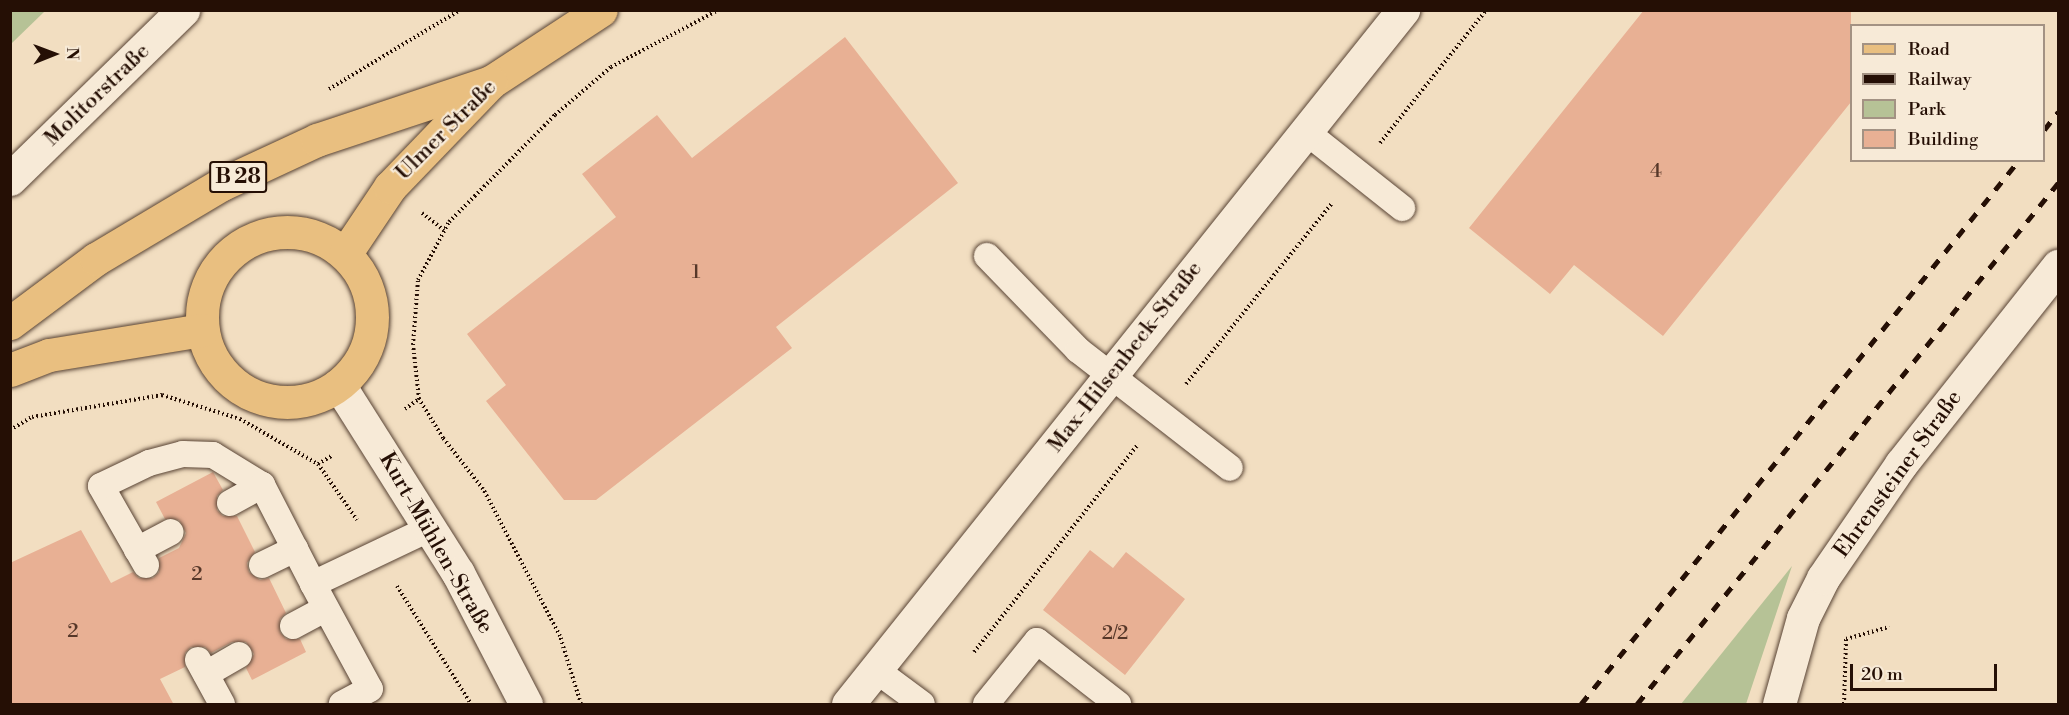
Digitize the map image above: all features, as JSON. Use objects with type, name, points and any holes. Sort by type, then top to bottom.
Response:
[{"type":"main road","name":"Ulmer Straße","points":[[345,254],[390,187],[491,82],[601,10]]},
{"type":"main road","name":"B 28","points":[[10,323],[96,259],[222,184],[317,140],[491,82]]},
{"type":"main road","points":[[287,232],[327,242],[345,254],[366,285],[372,321],[362,357],[339,385],[298,403],[255,397],[219,370],[202,330],[202,309],[211,279],[230,254],[246,242],[287,232]]},
{"type":"main road","points":[[10,370],[49,355],[202,330]]},
{"type":"street","name":"Molitorstraße","points":[[10,178],[183,10]]},
{"type":"street","name":"Max-Hilsenbeck-Straße","points":[[848,705],[1403,10]]},
{"type":"street","name":"Ehrensteiner Straße","points":[[1779,705],[1803,618],[1823,578],[1901,464],[2058,266]]},
{"type":"street","name":"Kurt-Mühlen-Straße","points":[[339,385],[431,528],[526,705]]},
{"type":"lane","points":[[1305,130],[1402,208]]},
{"type":"lane","points":[[987,256],[1078,350],[1230,468]]},
{"type":"lane","points":[[171,532],[141,558],[101,486],[149,463],[183,454],[213,455],[262,485],[370,689],[342,705]]},
{"type":"lane","points":[[230,503],[262,485]]},
{"type":"lane","points":[[313,584],[431,528]]},
{"type":"lane","points":[[262,565],[295,549]]},
{"type":"lane","points":[[293,626],[326,609]]},
{"type":"lane","points":[[986,705],[1037,641],[1118,705]]},
{"type":"lane","points":[[222,705],[202,667],[239,655]]},
{"type":"lane","points":[[876,670],[922,705]]},
{"type":"path","points":[[581,705],[556,628],[489,499],[442,438],[419,399],[413,345],[418,280],[449,222],[555,115],[611,67],[718,10]]},
{"type":"path","points":[[969,658],[1486,10]]},
{"type":"path","points":[[1844,705],[1846,639],[1889,627]]},
{"type":"green space","points":[[11,10],[45,10],[45,11],[11,44]]},
{"type":"green space","points":[[1792,566],[1746,704],[1681,704]]},
{"type":"building","points":[[1644,10],[1851,10],[1850,103],[1663,336],[1574,265],[1550,294],[1469,228]]},
{"type":"building","points":[[845,37],[958,183],[776,327],[792,348],[596,500],[564,500],[486,401],[506,385],[467,334],[616,217],[582,174],[657,115],[692,158]]},
{"type":"building","points":[[213,472],[223,490],[217,496],[217,510],[223,516],[237,516],[255,552],[247,563],[249,572],[260,580],[269,578],[286,613],[280,619],[280,632],[286,639],[300,639],[306,652],[252,680],[246,668],[254,654],[246,642],[232,642],[211,653],[205,647],[191,647],[185,653],[185,667],[160,679],[174,705],[10,705],[10,563],[81,530],[111,583],[133,572],[139,578],[153,578],[159,572],[159,558],[179,548],[186,533],[179,520],[165,519],[156,502]]},
{"type":"building","points":[[1090,550],[1113,568],[1126,552],[1185,599],[1125,675],[1043,610]]},
{"type":"railway","points":[[2045,129],[2058,112]]},
{"type":"railway","points":[[1581,704],[2017,162]]},
{"type":"railway","points":[[1637,704],[2058,183]]}]
